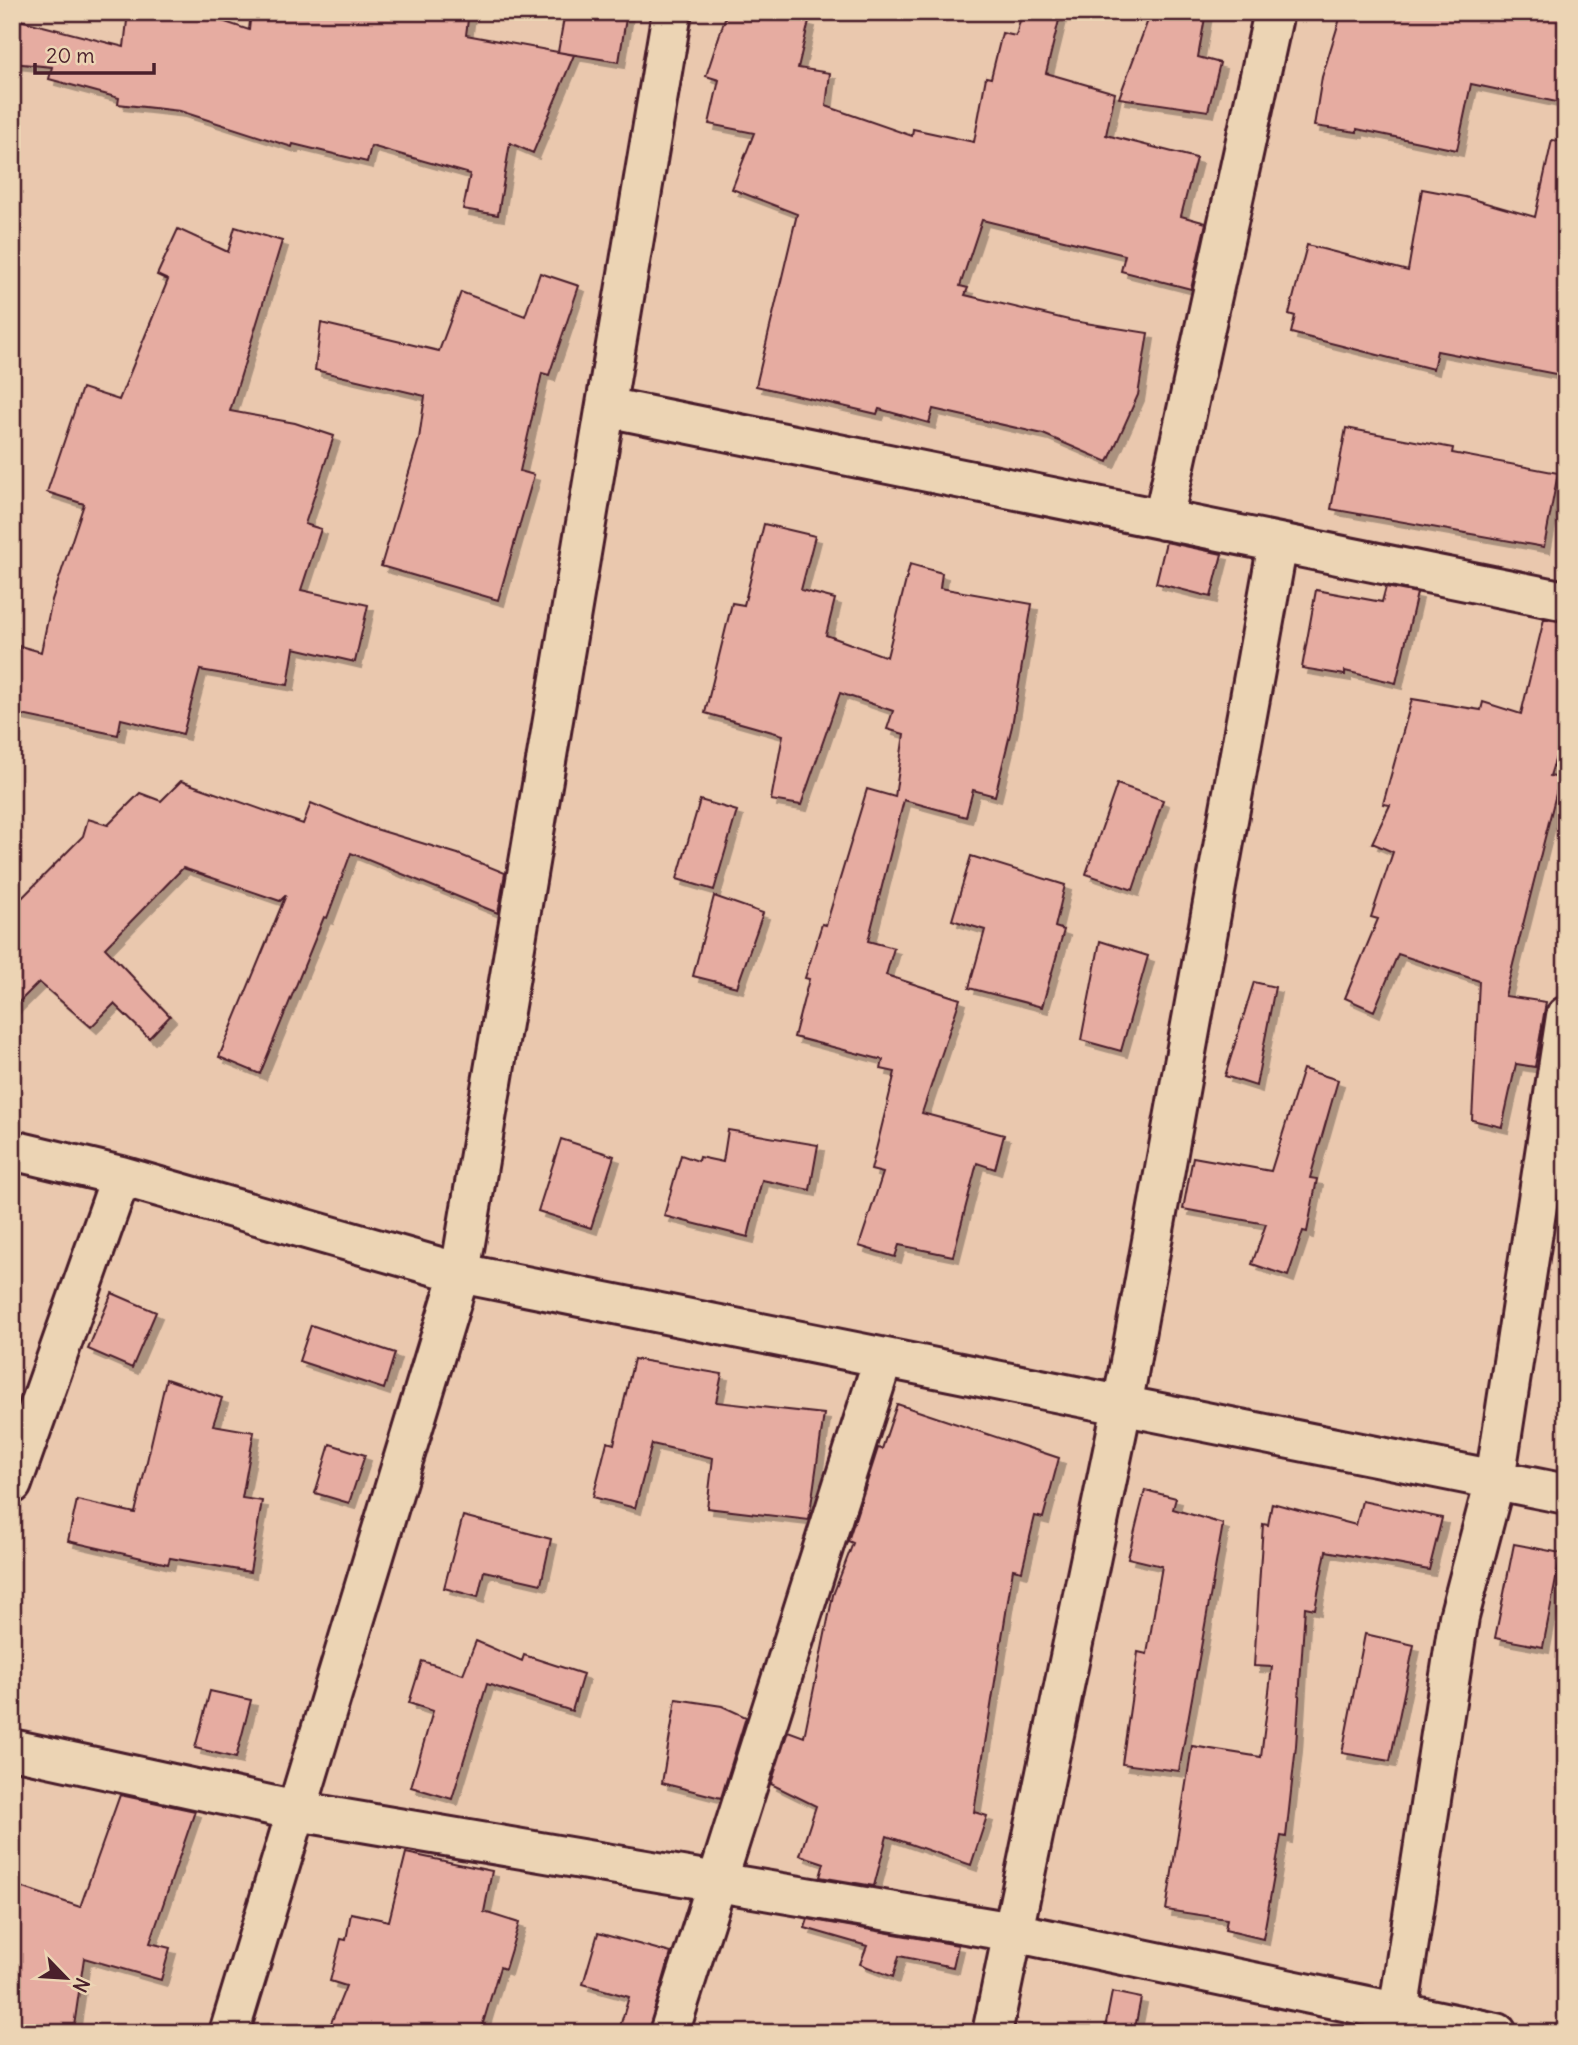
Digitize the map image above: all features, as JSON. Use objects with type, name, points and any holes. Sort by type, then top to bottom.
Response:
[{"type":"street","points":[[229,2033],[460,1273],[672,12]]},
{"type":"street","points":[[1163,520],[1274,12]]},
{"type":"street","points":[[606,407],[1566,601]]},
{"type":"street","points":[[992,2033],[1122,1407],[1278,543]]},
{"type":"street","points":[[1396,2023],[1460,1617],[1495,1480],[1566,1016]]},
{"type":"street","points":[[12,1150],[121,1177],[460,1273],[1566,1494]]},
{"type":"street","points":[[12,1484],[121,1177]]},
{"type":"street","points":[[669,2033],[883,1359]]},
{"type":"street","points":[[12,1749],[297,1811],[1013,1932],[1396,2023],[1497,2033]]},
{"type":"building","points":[[128,12],[195,12],[249,30],[251,12],[469,12],[466,35],[574,55],[533,153],[510,143],[498,215],[463,209],[470,174],[371,146],[367,162],[293,144],[292,147],[180,111],[118,104],[119,98],[49,79],[52,67],[12,63],[12,18],[124,47]]},
{"type":"building","points":[[565,12],[627,12],[619,62],[558,52]]},
{"type":"building","points":[[727,12],[770,12],[809,21],[798,68],[830,73],[826,106],[912,136],[913,129],[974,142],[986,77],[991,78],[1002,33],[1016,36],[1022,12],[1061,12],[1046,73],[1115,93],[1106,135],[1196,158],[1181,216],[1206,223],[1191,289],[1121,271],[1125,255],[982,220],[960,286],[968,288],[965,295],[1073,321],[1148,333],[1138,395],[1108,462],[1043,434],[933,409],[929,423],[879,409],[877,414],[756,386],[797,214],[732,189],[754,133],[709,124],[719,80],[706,76]]},
{"type":"building","points":[[1151,12],[1206,12],[1198,57],[1220,63],[1208,111],[1119,98]]},
{"type":"building","points":[[1342,12],[1566,12],[1566,104],[1471,84],[1457,150],[1357,129],[1357,132],[1314,126],[1322,77]]},
{"type":"building","points":[[1552,140],[1566,142],[1566,376],[1437,351],[1433,369],[1291,333],[1295,316],[1289,314],[1307,245],[1408,271],[1422,189],[1465,197],[1535,217]]},
{"type":"building","points":[[235,227],[282,241],[230,411],[295,423],[334,436],[305,524],[321,529],[301,590],[368,605],[355,662],[294,648],[288,685],[200,670],[183,734],[121,719],[118,735],[12,713],[12,675],[20,646],[41,652],[52,600],[84,504],[47,492],[82,388],[119,400],[168,280],[157,275],[178,229],[228,252]]},
{"type":"building","points":[[540,273],[579,286],[549,375],[542,373],[520,471],[534,475],[498,600],[381,566],[419,439],[425,396],[315,370],[321,323],[439,351],[461,292],[525,316]]},
{"type":"building","points":[[1346,428],[1453,448],[1452,453],[1558,473],[1544,547],[1331,509]]},
{"type":"building","points":[[764,524],[815,536],[801,590],[835,599],[826,635],[887,657],[910,564],[942,573],[940,588],[1032,604],[1012,726],[995,796],[973,790],[966,817],[904,800],[868,941],[894,948],[886,975],[960,999],[922,1113],[1004,1135],[995,1169],[977,1163],[953,1256],[899,1245],[895,1257],[859,1246],[883,1173],[871,1170],[895,1072],[881,1069],[883,1060],[794,1037],[809,979],[805,978],[822,924],[826,925],[867,789],[895,797],[904,734],[887,729],[893,711],[840,693],[801,805],[771,800],[783,735],[705,713],[732,603],[744,605]]},
{"type":"building","points":[[1166,542],[1222,554],[1211,597],[1156,583]]},
{"type":"building","points":[[1386,587],[1417,593],[1396,683],[1345,671],[1345,675],[1302,668],[1316,590],[1382,602]]},
{"type":"building","points":[[1544,619],[1566,622],[1566,725],[1550,776],[1560,778],[1505,996],[1546,1002],[1535,1067],[1516,1064],[1502,1127],[1472,1120],[1479,981],[1398,954],[1374,1011],[1345,998],[1378,919],[1371,917],[1393,852],[1372,843],[1390,805],[1383,804],[1412,699],[1481,710],[1483,702],[1521,714]]},
{"type":"building","points":[[181,781],[303,824],[311,803],[369,827],[458,854],[505,873],[498,913],[351,853],[327,918],[324,917],[260,1074],[219,1057],[286,895],[280,901],[183,868],[105,948],[170,1016],[149,1038],[114,1004],[91,1027],[39,982],[12,1009],[12,908],[83,836],[88,819],[108,825],[140,793],[161,801]]},
{"type":"building","points":[[1117,784],[1163,800],[1133,890],[1086,874]]},
{"type":"building","points":[[700,800],[737,811],[714,890],[677,879]]},
{"type":"building","points":[[971,856],[1065,885],[1055,927],[1064,930],[1042,1007],[969,988],[985,930],[952,920]]},
{"type":"building","points":[[714,896],[763,913],[737,987],[693,976]]},
{"type":"building","points":[[1100,941],[1148,956],[1121,1051],[1081,1040]]},
{"type":"building","points":[[1254,982],[1275,987],[1256,1086],[1225,1076]]},
{"type":"building","points":[[1303,1069],[1338,1080],[1310,1178],[1317,1179],[1307,1232],[1303,1231],[1288,1276],[1252,1264],[1266,1224],[1183,1209],[1193,1157],[1271,1171]]},
{"type":"building","points":[[728,1130],[818,1145],[810,1190],[762,1180],[748,1237],[664,1216],[681,1155],[698,1161],[699,1157],[723,1162]]},
{"type":"building","points":[[561,1139],[614,1156],[591,1228],[538,1211]]},
{"type":"building","points":[[112,1293],[156,1312],[132,1368],[88,1349]]},
{"type":"building","points":[[311,1325],[395,1353],[384,1389],[299,1361]]},
{"type":"building","points":[[634,1359],[722,1374],[716,1402],[824,1414],[809,1520],[707,1508],[713,1458],[652,1444],[635,1508],[593,1497],[607,1442],[614,1444]]},
{"type":"building","points":[[166,1379],[222,1398],[213,1425],[254,1432],[242,1498],[262,1501],[250,1572],[170,1558],[168,1564],[68,1541],[77,1500],[135,1513]]},
{"type":"building","points":[[897,1404],[1059,1458],[1043,1518],[1035,1516],[1022,1571],[1013,1569],[974,1812],[987,1816],[971,1865],[887,1836],[874,1886],[820,1877],[824,1863],[800,1855],[816,1806],[771,1784],[788,1731],[804,1737],[833,1595],[853,1543],[848,1541],[878,1448],[882,1449]]},
{"type":"building","points":[[330,1444],[365,1455],[349,1503],[315,1493]]},
{"type":"building","points":[[1145,1490],[1176,1498],[1173,1509],[1223,1524],[1179,1771],[1122,1764],[1138,1652],[1147,1654],[1162,1566],[1128,1558]]},
{"type":"building","points":[[1362,1501],[1442,1518],[1429,1570],[1326,1551],[1315,1609],[1305,1607],[1296,1746],[1286,1837],[1281,1836],[1263,1939],[1225,1930],[1227,1919],[1166,1910],[1192,1746],[1261,1757],[1272,1667],[1254,1666],[1263,1524],[1268,1525],[1272,1503],[1356,1525]]},
{"type":"building","points":[[463,1516],[551,1539],[541,1584],[484,1571],[478,1597],[444,1588]]},
{"type":"building","points":[[1514,1544],[1561,1553],[1543,1647],[1495,1638]]},
{"type":"building","points":[[1365,1634],[1414,1645],[1390,1761],[1342,1753]]},
{"type":"building","points":[[476,1641],[522,1661],[524,1655],[583,1674],[572,1711],[487,1684],[452,1799],[411,1787],[433,1711],[409,1703],[422,1661],[463,1674]]},
{"type":"building","points":[[210,1691],[251,1700],[236,1758],[195,1748]]},
{"type":"building","points":[[676,1699],[722,1706],[746,1717],[721,1798],[662,1783]]},
{"type":"building","points":[[120,1795],[195,1811],[150,1943],[170,1948],[161,1980],[84,1958],[73,2033],[12,2030],[12,1884],[80,1907]]},
{"type":"building","points":[[406,1853],[492,1871],[484,1912],[519,1923],[505,1969],[500,1967],[480,2033],[327,2033],[346,1986],[330,1981],[341,1939],[346,1940],[351,1913],[389,1921]]},
{"type":"building","points":[[808,1919],[958,1945],[953,1967],[899,1956],[893,1977],[860,1964],[867,1946],[805,1928]]},
{"type":"building","points":[[598,1933],[671,1953],[648,2033],[618,2033],[629,1997],[583,1984]]},
{"type":"building","points":[[1112,1992],[1141,1998],[1134,2033],[1104,2033]]}]
